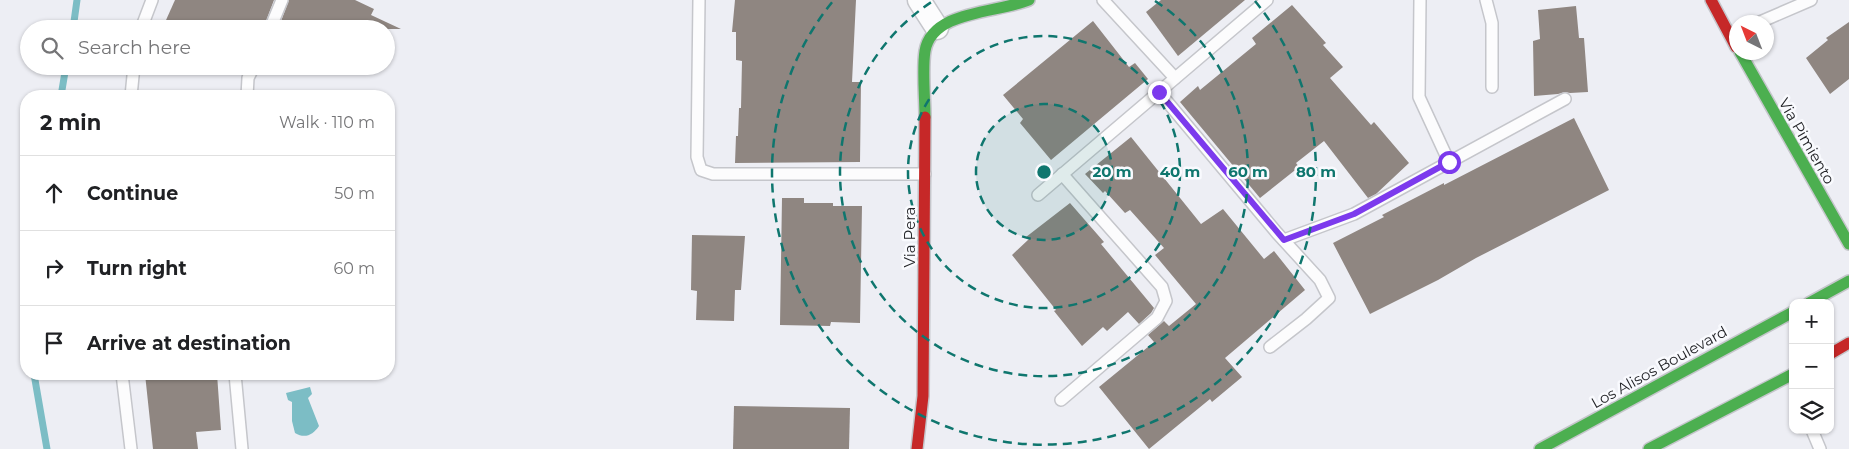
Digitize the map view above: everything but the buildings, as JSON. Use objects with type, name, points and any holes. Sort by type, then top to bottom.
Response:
[{"type":"street","points":[[919,0],[937,28],[957,18],[990,13],[1029,0]]},
{"type":"street","points":[[1711,0],[1729,28]]},
{"type":"street","name":"Via Pera","points":[[917,449],[923,396],[925,50],[937,28]]},
{"type":"street","name":"Via Pimiento","points":[[1745,60],[1849,244]]},
{"type":"street","points":[[1816,299],[1849,281]]},
{"type":"street","name":"Los Alisos Boulevard","points":[[1540,449],[1789,314]]},
{"type":"street","points":[[1834,352],[1849,343]]},
{"type":"street","points":[[1649,449],[1789,380]]},
{"type":"lane","points":[[144,20],[152,0]]},
{"type":"lane","points":[[274,20],[282,0]]},
{"type":"lane","points":[[699,0],[697,158],[701,170],[713,174],[924,174]]},
{"type":"lane","points":[[1103,0],[1175,78]]},
{"type":"lane","points":[[1038,195],[1267,0]]},
{"type":"lane","points":[[1420,0],[1419,97],[1449,162]]},
{"type":"lane","points":[[1486,0],[1492,23],[1492,87]]},
{"type":"lane","points":[[1774,16],[1811,0]]},
{"type":"lane","points":[[131,90],[133,75]]},
{"type":"lane","points":[[247,90],[250,75]]},
{"type":"lane","points":[[1159,92],[1320,280],[1329,298],[1270,347]]},
{"type":"lane","points":[[1284,240],[1354,214],[1565,99]]},
{"type":"lane","points":[[1062,174],[1162,286],[1166,301],[1157,318],[1062,400]]},
{"type":"lane","points":[[123,380],[131,449]]},
{"type":"lane","points":[[236,380],[242,449]]},
{"type":"lane","points":[[1814,434],[1820,449]]},
{"type":"water","points":[[310,387],[312,394],[308,398],[319,426],[311,434],[302,436],[295,433],[292,421],[292,402],[288,400],[286,393]]},
{"type":"waterway","points":[[74,20],[77,0]]},
{"type":"waterway","points":[[62,90],[64,75]]},
{"type":"waterway","points":[[35,380],[47,449]]},
{"type":"traffic: fast","points":[[925,117],[924,58],[930,38],[940,28],[953,20],[1029,0]]},
{"type":"traffic: fast","points":[[1745,60],[1849,244]]},
{"type":"traffic: fast","points":[[1816,299],[1849,281]]},
{"type":"traffic: fast","points":[[1540,449],[1789,314]]},
{"type":"traffic: fast","points":[[1649,449],[1789,376]]},
{"type":"traffic: jam","points":[[1711,0],[1729,34]]},
{"type":"traffic: jam","points":[[917,449],[923,396],[925,117]]},
{"type":"traffic: jam","points":[[1834,352],[1849,343]]},
{"type":"route","points":[[1159,92],[1284,240],[1354,214],[1449,162]]}]
